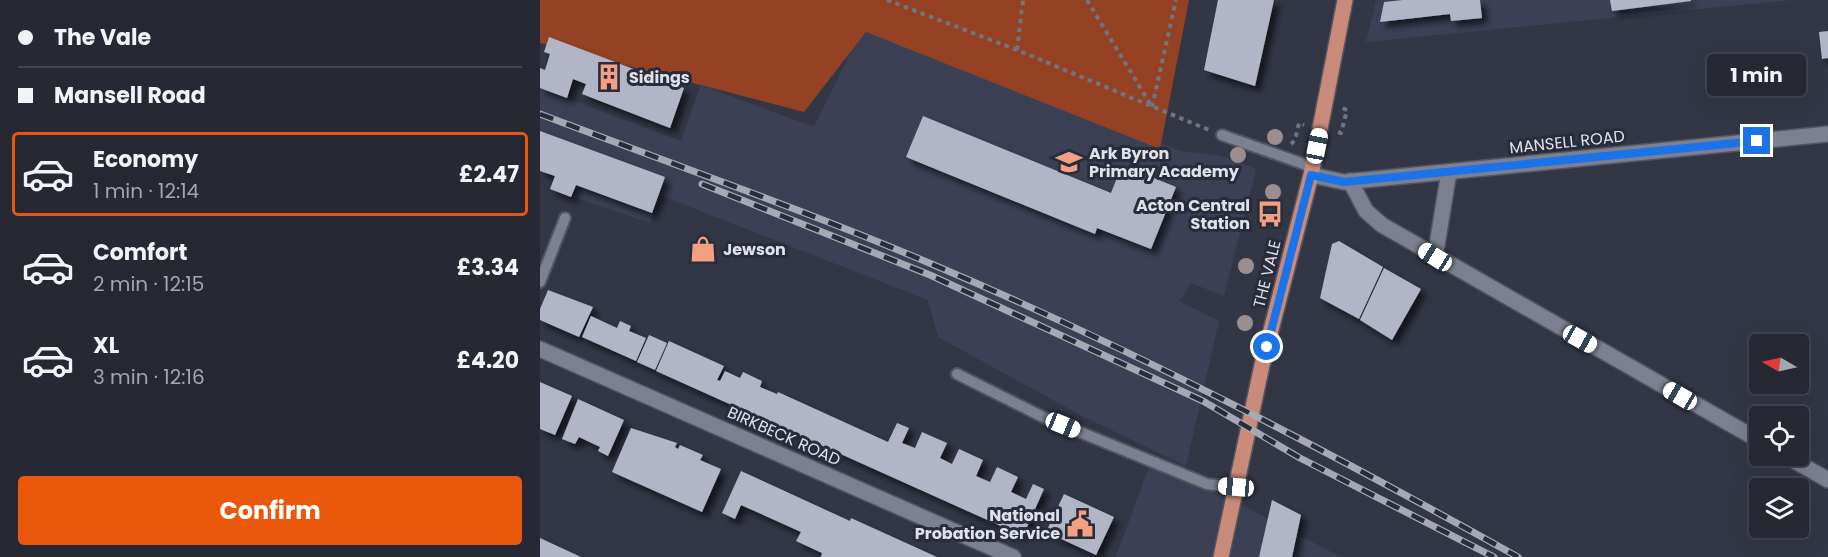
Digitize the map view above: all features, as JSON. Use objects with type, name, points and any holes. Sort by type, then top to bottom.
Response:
[{"type":"main road","name":"THE VALE","points":[[1221,557],[1262,365],[1311,171],[1345,0]]},
{"type":"street","name":"MANSELL ROAD","points":[[1311,171],[1350,182],[1828,134]]},
{"type":"street","points":[[1435,257],[1449,172]]},
{"type":"street","points":[[1350,182],[1366,211],[1382,225],[1749,435]]},
{"type":"street","name":"BIRKBECK ROAD","points":[[540,349],[1013,557]]},
{"type":"street","points":[[1804,466],[1828,480]]},
{"type":"lane","points":[[1222,135],[1311,171]]},
{"type":"lane","points":[[540,282],[565,218]]},
{"type":"lane","points":[[957,374],[1043,417],[1208,484],[1236,487]]},
{"type":"path","points":[[887,0],[898,2],[1222,135]]},
{"type":"path","points":[[1017,50],[1023,0]]},
{"type":"path","points":[[1087,0],[1152,108]]},
{"type":"path","points":[[1152,108],[1176,0]]},
{"type":"path","points":[[1339,133],[1341,133],[1347,110]]},
{"type":"path","points":[[1291,144],[1295,140],[1299,123]]},
{"type":"shaded area","points":[[540,0],[1189,0],[1160,149],[866,32],[804,112],[540,43]]},
{"type":"shaded area","points":[[1376,0],[1793,0],[1366,42]]},
{"type":"shaded area","points":[[866,21],[1180,151],[1219,155],[1256,169],[1224,296],[1191,283],[1179,301],[1219,321],[1186,466],[1080,415],[938,337],[928,300],[662,196],[650,223],[550,189],[555,176],[540,171],[540,68],[567,98],[681,141],[701,85],[814,127]]},
{"type":"shaded area","points":[[1152,458],[1341,557],[1116,557]]},
{"type":"building","points":[[1218,0],[1274,0],[1255,86],[1204,70]]},
{"type":"building","points":[[1480,0],[1482,18],[1451,21],[1450,14],[1380,22],[1384,2]]},
{"type":"building","points":[[1610,0],[1691,0],[1691,1],[1612,11]]},
{"type":"building","points":[[1828,31],[1828,58],[1822,59],[1819,32]]},
{"type":"building","name":"Sidings","points":[[549,37],[684,88],[670,128],[582,94],[586,84],[573,79],[567,98],[540,88],[540,68],[545,70],[550,54],[544,52]]},
{"type":"building","points":[[923,116],[1111,193],[1122,165],[1176,187],[1151,249],[1097,228],[1095,234],[906,157]]},
{"type":"building","points":[[540,131],[665,177],[652,213],[576,185],[571,197],[550,189],[555,176],[540,171]]},
{"type":"building","points":[[1339,241],[1383,267],[1359,319],[1320,298],[1332,244]]},
{"type":"building","points":[[1384,268],[1421,289],[1392,340],[1360,320]]},
{"type":"building","points":[[548,290],[593,307],[579,337],[540,320],[540,309]]},
{"type":"building","points":[[591,316],[617,328],[620,321],[631,326],[629,331],[646,338],[636,361],[582,337]]},
{"type":"building","points":[[649,335],[667,343],[655,370],[637,362]]},
{"type":"building","points":[[669,341],[724,366],[717,380],[720,381],[725,371],[740,378],[743,372],[762,381],[760,387],[777,394],[778,392],[888,442],[897,423],[909,428],[902,443],[915,448],[922,432],[947,443],[940,458],[952,464],[959,449],[983,460],[976,476],[990,482],[997,467],[1018,477],[1011,492],[1026,499],[1033,484],[1044,489],[1023,536],[656,371]]},
{"type":"building","points":[[540,382],[572,396],[555,435],[540,429]]},
{"type":"building","points":[[578,399],[624,420],[608,456],[598,451],[600,447],[579,437],[575,444],[562,439]]},
{"type":"building","points":[[631,428],[677,443],[675,447],[678,449],[680,445],[703,455],[700,460],[721,469],[702,512],[612,472]]},
{"type":"building","points":[[741,471],[850,521],[851,518],[937,557],[821,557],[822,553],[796,541],[801,532],[741,505],[735,519],[722,513]]},
{"type":"building","name":"National Probation Service","points":[[1064,494],[1114,517],[1096,555],[1046,532]]},
{"type":"building","points":[[1272,500],[1301,515],[1292,557],[1259,557]]},
{"type":"building","points":[[540,538],[581,557],[540,557]]},
{"type":"railway","points":[[540,114],[836,225],[1009,298],[1157,367],[1303,440],[1518,557]]},
{"type":"railway","points":[[702,184],[930,275],[1203,401],[1300,458],[1494,557]]},
{"type":"place","name":"Sidings","points":[[609,77]]},
{"type":"place","name":"Ark Byron Primary Academy","points":[[1069,162]]},
{"type":"place","name":"Acton Central Station","points":[[1270,214]]},
{"type":"place","name":"Jewson","points":[[703,249]]},
{"type":"place","name":"National Probation Service","points":[[1080,524]]},
{"type":"route","points":[[1267,347],[1311,175],[1344,182],[1757,141]]}]
